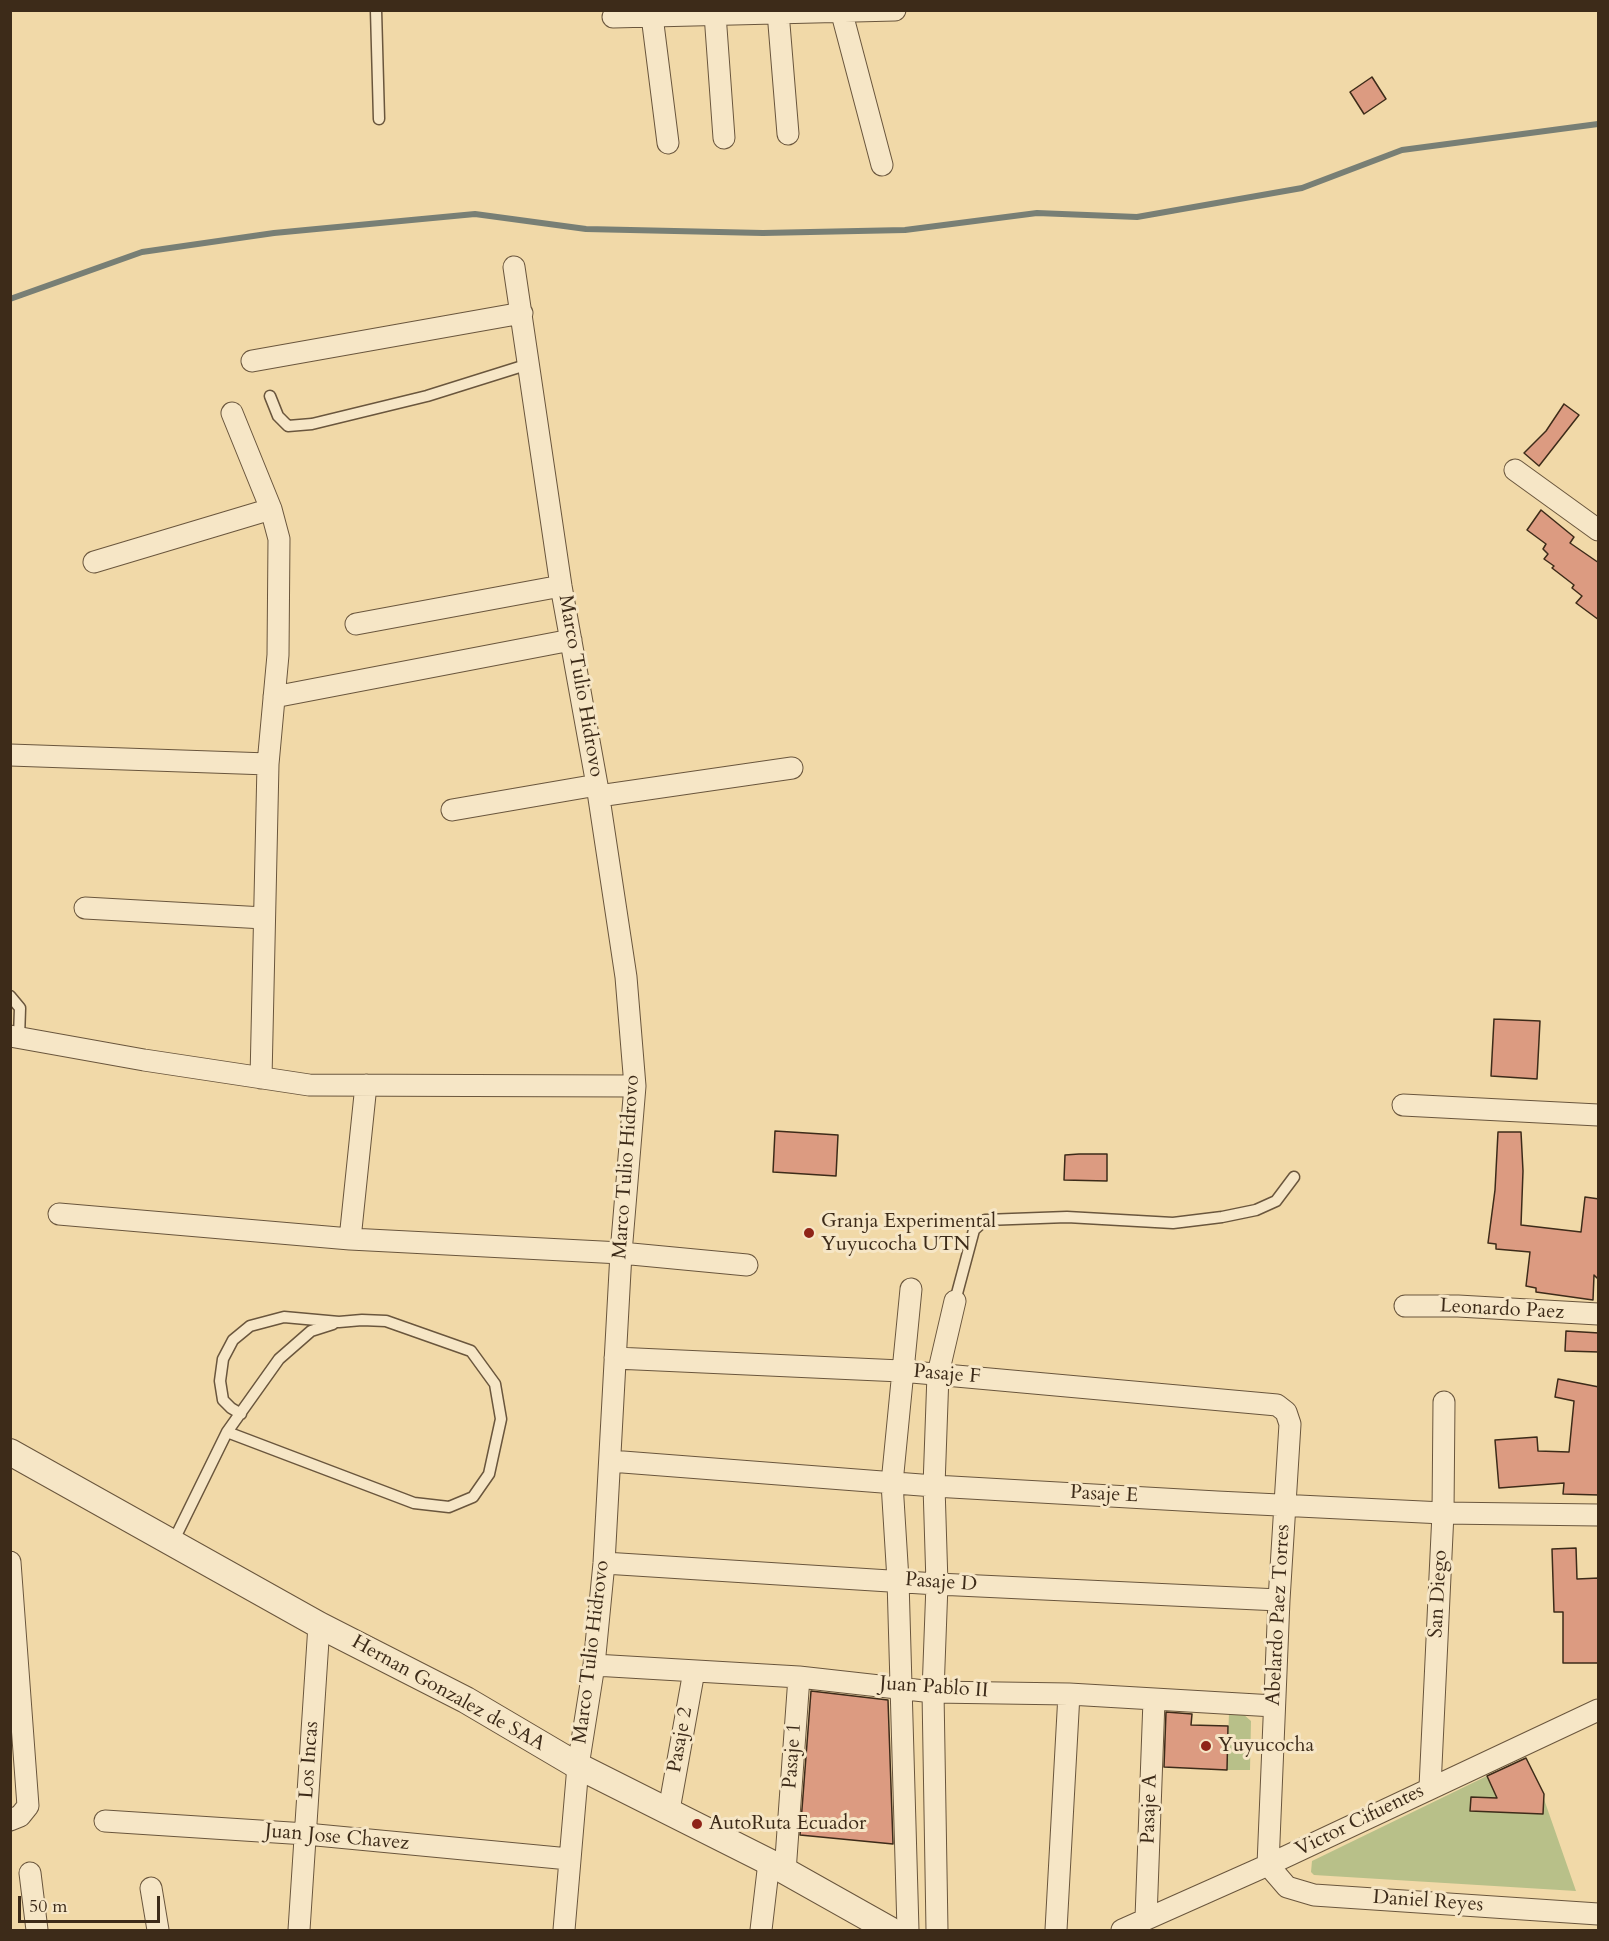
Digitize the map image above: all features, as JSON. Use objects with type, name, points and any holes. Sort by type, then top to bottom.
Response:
[{"type":"street","points":[[613,17],[896,10]]},
{"type":"street","points":[[778,12],[788,134]]},
{"type":"street","points":[[841,12],[882,165]]},
{"type":"street","points":[[715,14],[724,138]]},
{"type":"street","points":[[652,16],[668,143]]},
{"type":"street","name":"Marco Tulio Hidrovo","points":[[514,267],[561,586],[598,790],[626,977],[635,1086],[621,1253],[604,1563],[594,1665],[578,1766],[564,1930]]},
{"type":"street","points":[[252,361],[522,314]]},
{"type":"street","points":[[232,412],[271,508],[279,539],[280,570],[274,697],[268,764],[261,1078]]},
{"type":"street","points":[[1515,470],[1599,530]]},
{"type":"street","points":[[94,562],[271,508]]},
{"type":"street","points":[[356,624],[561,586]]},
{"type":"street","points":[[274,697],[571,640]]},
{"type":"street","points":[[10,755],[268,764]]},
{"type":"street","points":[[452,810],[598,790],[792,768]]},
{"type":"street","points":[[85,908],[264,918]]},
{"type":"street","points":[[15,1037],[309,1085],[635,1086]]},
{"type":"street","points":[[350,1239],[366,1085]]},
{"type":"street","points":[[1403,1105],[1599,1115]]},
{"type":"street","points":[[59,1214],[350,1239],[621,1253],[747,1264]]},
{"type":"street","points":[[908,1930],[898,1580],[892,1483],[910,1289]]},
{"type":"street","points":[[937,1930],[933,1692],[937,1584],[934,1486],[938,1374],[955,1301]]},
{"type":"street","name":"Leonardo Paez","points":[[1405,1306],[1458,1306],[1599,1314]]},
{"type":"street","name":"Pasaje F","points":[[615,1358],[902,1371],[1277,1406]]},
{"type":"street","name":"San Diego","points":[[1430,1787],[1443,1514],[1444,1401]]},
{"type":"street","name":"Abelardo Paez Torres","points":[[1268,1865],[1279,1600],[1290,1424],[1286,1412],[1277,1406]]},
{"type":"street","name":"Hernan Gonzalez de SAA","points":[[14,1460],[173,1542],[319,1625],[466,1700],[578,1766],[669,1810],[890,1930]]},
{"type":"street","name":"Pasaje E","points":[[609,1461],[934,1486],[1443,1514],[1599,1515]]},
{"type":"street","points":[[10,1562],[28,1806],[20,1816],[10,1820]]},
{"type":"street","name":"Pasaje D","points":[[604,1563],[937,1584],[1279,1600]]},
{"type":"street","name":"Los Incas","points":[[299,1930],[319,1625]]},
{"type":"street","name":"Juan Pablo II","points":[[594,1665],[799,1677],[933,1692],[1069,1694],[1274,1706]]},
{"type":"street","name":"Pasaje 2","points":[[669,1810],[694,1671]]},
{"type":"street","name":"Pasaje 1","points":[[761,1930],[777,1867],[799,1677]]},
{"type":"street","points":[[1056,1930],[1069,1694]]},
{"type":"street","name":"Pasaje A","points":[[1146,1918],[1154,1700]]},
{"type":"street","name":"Victor Cifuentes","points":[[1122,1930],[1268,1865],[1430,1787],[1599,1710]]},
{"type":"street","name":"Juan Jose Chavez","points":[[105,1821],[306,1834],[569,1859]]},
{"type":"street","name":"Daniel Reyes","points":[[1268,1865],[1287,1887],[1314,1895],[1599,1914]]},
{"type":"street","points":[[30,1873],[37,1930]]},
{"type":"street","points":[[151,1888],[158,1930]]},
{"type":"lane","points":[[376,10],[379,119]]},
{"type":"lane","points":[[270,396],[278,416],[288,426],[312,424],[416,399],[529,364]]},
{"type":"lane","points":[[10,996],[20,1008],[15,1037]]},
{"type":"lane","points":[[955,1301],[974,1230],[985,1220],[1067,1216],[1173,1223],[1222,1217],[1256,1210],[1276,1201],[1294,1176]]},
{"type":"lane","points":[[227,1432],[414,1503],[449,1507],[473,1497],[489,1474],[501,1419],[495,1384],[471,1351],[386,1322],[362,1320],[339,1322],[284,1317],[250,1326],[233,1340],[223,1359],[220,1381],[223,1400],[241,1414]]},
{"type":"lane","points":[[173,1542],[227,1432],[279,1359],[311,1331],[339,1322]]},
{"type":"green space","points":[[1229,1713],[1243,1714],[1251,1721],[1250,1770],[1227,1770]]},
{"type":"green space","points":[[1526,1757],[1538,1782],[1576,1891],[1314,1875],[1311,1872],[1312,1861]]},
{"type":"building","points":[[1372,77],[1386,99],[1364,114],[1350,92]]},
{"type":"building","points":[[1564,404],[1579,415],[1539,466],[1524,453],[1546,431]]},
{"type":"building","points":[[1541,510],[1574,537],[1570,543],[1599,563],[1599,620],[1576,603],[1582,596],[1572,588],[1574,585],[1544,559],[1548,554],[1543,549],[1546,544],[1527,530]]},
{"type":"building","points":[[1494,1019],[1540,1021],[1537,1079],[1491,1076]]},
{"type":"building","points":[[775,1131],[838,1135],[836,1176],[773,1172]]},
{"type":"building","points":[[1498,1132],[1521,1132],[1523,1171],[1521,1225],[1581,1232],[1585,1197],[1599,1199],[1599,1280],[1594,1275],[1593,1300],[1536,1292],[1536,1288],[1526,1286],[1530,1252],[1496,1249],[1496,1244],[1488,1243],[1495,1190]]},
{"type":"building","points":[[1107,1154],[1107,1181],[1064,1180],[1065,1155]]},
{"type":"building","points":[[1566,1331],[1599,1333],[1599,1352],[1565,1351]]},
{"type":"building","points":[[1558,1379],[1599,1387],[1599,1495],[1563,1494],[1564,1483],[1499,1488],[1495,1440],[1537,1437],[1538,1451],[1569,1452],[1574,1401],[1555,1397]]},
{"type":"building","points":[[1576,1548],[1577,1579],[1599,1578],[1599,1663],[1563,1663],[1563,1612],[1554,1612],[1552,1549]]},
{"type":"building","points":[[811,1691],[888,1700],[893,1844],[800,1835]]},
{"type":"building","points":[[1166,1712],[1192,1714],[1191,1725],[1228,1726],[1227,1770],[1164,1767]]},
{"type":"building","points":[[1526,1758],[1544,1794],[1543,1814],[1470,1811],[1471,1797],[1497,1798],[1487,1776]]},
{"type":"waterway","points":[[10,299],[142,252],[274,233],[475,214],[586,229],[763,233],[905,230],[1037,213],[1137,217],[1302,188],[1402,150],[1598,124]]},
{"type":"place","name":"Granja Experimental Yuyucocha UTN","points":[[809,1233]]},
{"type":"place","name":"Yuyucocha","points":[[1206,1746]]},
{"type":"place","name":"AutoRuta Ecuador","points":[[697,1824]]}]
